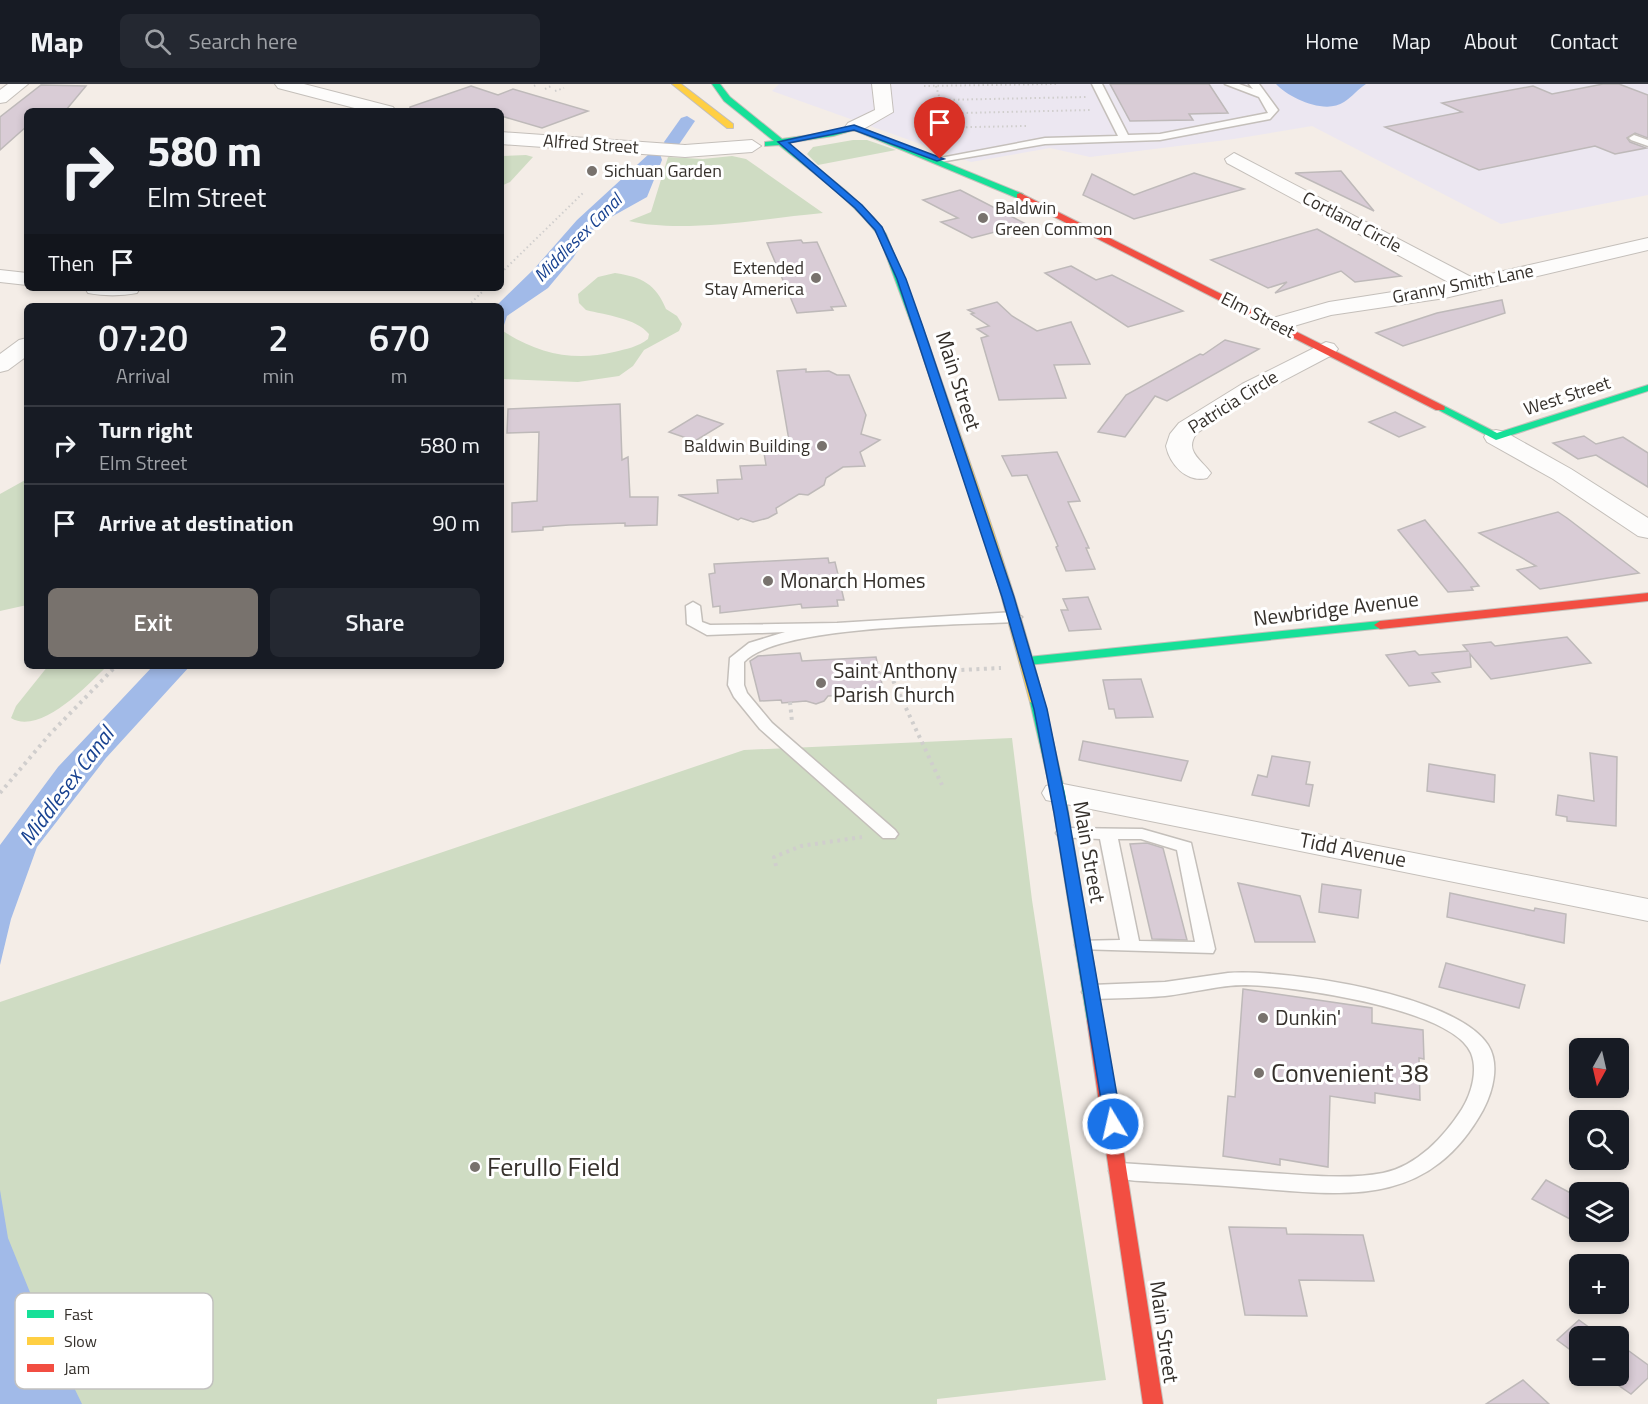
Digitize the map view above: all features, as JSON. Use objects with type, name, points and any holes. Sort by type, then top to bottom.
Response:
[{"type":"main road","points":[[676,84],[705,104],[759,152],[782,142],[833,134],[854,127]]},
{"type":"main road","name":"Main Street","points":[[716,84],[727,99],[782,142],[872,220],[883,236],[918,327],[1029,664],[1058,793],[1120,1171],[1153,1404]]},
{"type":"main road","name":"Elm Street","points":[[854,127],[940,159],[998,184],[1496,437]]},
{"type":"main road","name":"Main Street","points":[[849,218],[890,255]]},
{"type":"main road","name":"West Street","points":[[1496,437],[1648,388]]},
{"type":"main road","name":"Newbridge Avenue","points":[[1029,664],[1648,597]]},
{"type":"street","points":[[0,98],[19,84]]},
{"type":"street","points":[[284,84],[334,95],[377,108]]},
{"type":"street","points":[[854,127],[884,112],[881,84]]},
{"type":"street","name":"Alfred Street","points":[[504,138],[685,151],[759,152]]},
{"type":"street","name":"Cortland Circle","points":[[1234,159],[1470,285]]},
{"type":"street","name":"Granny Smith Lane","points":[[1277,324],[1346,305],[1470,285],[1648,244]]},
{"type":"street","points":[[0,276],[24,279]]},
{"type":"street","points":[[83,303],[98,291]]},
{"type":"street","points":[[0,365],[24,347]]},
{"type":"street","name":"Patricia Circle","points":[[1198,473],[1186,464],[1178,451],[1179,436],[1250,389],[1326,349]]},
{"type":"street","name":"Elm Street","points":[[1496,437],[1562,474],[1648,530]]},
{"type":"street","name":"Tidd Avenue","points":[[1058,793],[1093,798],[1648,910]]},
{"type":"lane","points":[[1096,84],[1125,139]]},
{"type":"lane","points":[[1230,84],[1261,95]]},
{"type":"lane","points":[[940,159],[1045,141],[1125,139],[1170,135],[1267,117],[1273,112],[1254,84]]},
{"type":"lane","points":[[1634,138],[1648,143]]},
{"type":"lane","points":[[693,606],[695,624],[707,630],[837,628],[1014,617]]},
{"type":"lane","points":[[837,628],[749,647],[736,661],[736,685],[744,702],[766,726],[795,749],[889,834]]},
{"type":"lane","points":[[1065,833],[1142,834],[1185,847],[1206,949],[1084,945]]},
{"type":"lane","points":[[1108,833],[1131,946]]},
{"type":"lane","points":[[1092,992],[1162,989],[1242,979],[1342,991],[1399,1003],[1427,1012],[1467,1034],[1482,1051],[1484,1059],[1484,1080],[1460,1130],[1447,1146],[1431,1159],[1415,1170],[1396,1177],[1358,1185],[1327,1185],[1120,1171]]},
{"type":"path","points":[[534,86],[538,84]]},
{"type":"path","points":[[924,86],[1057,84]]},
{"type":"path","points":[[545,88],[553,85]]},
{"type":"path","points":[[936,86],[944,113]]},
{"type":"path","points":[[555,92],[564,88]]},
{"type":"path","points":[[940,100],[1090,97]]},
{"type":"path","points":[[1027,126],[923,128],[918,114],[1096,110]]},
{"type":"path","points":[[504,270],[584,192]]},
{"type":"path","points":[[471,303],[483,291]]},
{"type":"path","points":[[879,674],[1029,664]]},
{"type":"path","points":[[0,793],[50,734],[113,669]]},
{"type":"path","points":[[890,674],[942,785]]},
{"type":"path","points":[[776,866],[774,857],[801,846],[889,834]]},
{"type":"shaded area","points":[[779,84],[1648,84],[1648,195],[1501,224],[1312,126],[1234,139],[1090,157],[1050,148],[971,162],[772,91]]},
{"type":"green space","points":[[867,140],[896,150],[818,165],[807,154],[813,147]]},
{"type":"green space","points":[[504,156],[533,157],[510,182],[504,185]]},
{"type":"green space","points":[[732,156],[746,159],[823,213],[699,226],[651,225],[629,221],[651,212],[668,157],[703,159]]},
{"type":"green space","points":[[615,273],[647,283],[658,293],[666,309],[677,316],[682,324],[679,331],[644,350],[633,366],[619,376],[578,382],[504,379],[504,332],[542,350],[570,356],[614,352],[636,346],[648,339],[649,334],[636,324],[586,310],[579,303],[578,294],[598,277]]},
{"type":"green space","points":[[24,481],[24,606],[0,611],[0,494]]},
{"type":"green space","points":[[46,669],[104,669],[63,706],[36,720],[23,722],[11,718],[16,706]]},
{"type":"green space","name":"Ferullo Field","points":[[1012,738],[1032,900],[1106,1380],[937,1399],[937,1404],[0,1404],[0,1002],[744,750]]},
{"type":"water","points":[[1276,84],[1366,84],[1344,102],[1327,107],[1308,103],[1289,95]]},
{"type":"water","name":"Middlesex Canal","points":[[650,153],[660,154],[662,160],[647,197],[604,221],[589,233],[573,258],[548,288],[507,316],[504,325],[504,303],[499,303],[534,269],[577,220]]},
{"type":"water","name":"Middlesex Canal","points":[[150,669],[187,669],[106,758],[37,847],[11,919],[0,965],[0,845],[58,767]]},
{"type":"water","points":[[0,1190],[8,1238],[30,1293],[15,1293],[15,1389],[75,1389],[82,1404],[0,1404]]},
{"type":"building","points":[[1110,84],[1209,84],[1228,113],[1189,114],[1193,120],[1130,121]]},
{"type":"building","points":[[1603,84],[1619,84],[1648,95],[1648,138],[1635,133],[1627,138],[1630,142],[1646,148],[1615,154],[1595,146],[1479,170],[1385,127],[1462,112],[1442,103],[1533,86],[1552,94]]},
{"type":"building","points":[[41,85],[86,86],[68,108],[24,108],[24,129],[0,150],[0,117]]},
{"type":"building","points":[[471,86],[498,95],[513,89],[588,111],[542,128],[504,117],[504,108],[410,107]]},
{"type":"building","points":[[1341,171],[1374,211],[1295,173]]},
{"type":"building","points":[[1194,173],[1244,189],[1134,219],[1083,195],[1092,174],[1134,195]]},
{"type":"building","name":"Baldwin Green Common","points":[[960,190],[1026,224],[972,238],[941,222],[958,218],[923,200]]},
{"type":"building","points":[[1317,229],[1401,276],[1355,282],[1341,271],[1275,293],[1287,282],[1268,288],[1211,260]]},
{"type":"building","name":"Extended Stay America","points":[[801,240],[803,243],[817,242],[846,306],[831,307],[833,310],[797,313],[767,243]]},
{"type":"building","points":[[1071,266],[1096,280],[1112,275],[1183,311],[1128,327],[1045,273]]},
{"type":"building","points":[[1502,300],[1505,313],[1403,346],[1376,333],[1437,313]]},
{"type":"building","points":[[997,302],[1012,316],[1037,331],[1071,322],[1090,364],[1054,365],[1066,398],[999,400],[981,338],[988,336],[977,329],[989,326],[968,310]]},
{"type":"building","points":[[1225,340],[1259,349],[1167,401],[1155,396],[1125,437],[1098,432],[1126,395],[1200,354],[1203,355]]},
{"type":"building","name":"Baldwin Building","points":[[806,369],[806,372],[829,371],[837,375],[849,375],[866,415],[861,434],[880,440],[860,452],[865,466],[843,467],[826,478],[824,485],[808,495],[799,494],[776,508],[777,513],[753,522],[741,518],[738,520],[678,495],[718,493],[717,480],[742,479],[740,466],[766,465],[764,453],[791,452],[777,371]]},
{"type":"building","points":[[620,404],[622,460],[628,457],[630,497],[658,497],[657,525],[625,526],[625,523],[569,525],[512,532],[512,503],[537,501],[539,432],[507,433],[508,409]]},
{"type":"building","points":[[1395,412],[1425,427],[1399,437],[1369,422]]},
{"type":"building","points":[[697,415],[723,424],[695,441],[669,432]]},
{"type":"building","points":[[1584,436],[1596,444],[1623,437],[1648,453],[1648,487],[1596,455],[1578,459],[1553,443]]},
{"type":"building","points":[[1057,452],[1080,501],[1068,502],[1089,548],[1086,548],[1095,569],[1066,571],[1056,547],[1058,546],[1027,475],[1012,476],[1002,456]]},
{"type":"building","points":[[1558,512],[1639,573],[1540,589],[1517,570],[1536,566],[1479,533]]},
{"type":"building","points":[[1425,520],[1479,586],[1471,587],[1473,590],[1448,592],[1398,530]]},
{"type":"building","name":"Monarch Homes","points":[[828,558],[829,563],[835,562],[844,600],[837,600],[838,606],[802,608],[801,604],[720,613],[720,606],[713,607],[709,574],[715,573],[714,564]]},
{"type":"building","points":[[1088,597],[1101,629],[1069,631],[1061,610],[1068,610],[1063,599]]},
{"type":"building","points":[[1567,637],[1591,663],[1491,679],[1470,654],[1471,667],[1432,673],[1440,682],[1409,686],[1386,655],[1415,651],[1419,655],[1468,651],[1463,645],[1491,642],[1495,646]]},
{"type":"building","name":"Saint Anthony Parish Church","points":[[800,653],[802,661],[876,657],[884,693],[828,696],[824,701],[816,704],[806,701],[782,703],[781,700],[760,701],[750,661],[758,656]]},
{"type":"building","points":[[1141,679],[1153,717],[1116,718],[1114,709],[1109,709],[1103,680]]},
{"type":"building","points":[[1083,741],[1188,761],[1181,781],[1079,760]]},
{"type":"building","points":[[1590,753],[1617,757],[1616,826],[1567,821],[1567,817],[1556,815],[1558,795],[1594,801]]},
{"type":"building","points":[[1272,756],[1310,762],[1306,784],[1313,785],[1309,806],[1252,795],[1258,775],[1267,777]]},
{"type":"building","points":[[1429,764],[1495,775],[1494,802],[1427,791]]},
{"type":"building","points":[[1147,843],[1163,848],[1187,940],[1152,939],[1130,844]]},
{"type":"building","points":[[1238,883],[1300,896],[1315,942],[1255,942]]},
{"type":"building","points":[[1322,884],[1361,890],[1358,918],[1319,912]]},
{"type":"building","points":[[1450,893],[1534,911],[1535,908],[1566,914],[1564,943],[1447,917]]},
{"type":"building","points":[[1446,963],[1525,985],[1519,1008],[1439,987]]},
{"type":"building","points":[[1243,989],[1372,1008],[1372,1023],[1423,1030],[1424,1059],[1419,1058],[1420,1100],[1375,1093],[1375,1103],[1330,1096],[1328,1167],[1280,1159],[1280,1165],[1223,1156],[1228,1096],[1235,1097]]},
{"type":"building","points":[[1546,1180],[1569,1192],[1569,1218],[1532,1199]]},
{"type":"building","points":[[1229,1227],[1286,1228],[1287,1234],[1363,1235],[1374,1281],[1299,1280],[1307,1316],[1245,1315]]},
{"type":"building","points":[[1579,1320],[1587,1326],[1572,1326]]},
{"type":"building","points":[[1569,1329],[1569,1349],[1557,1340]]},
{"type":"building","points":[[1629,1351],[1648,1365],[1648,1378],[1631,1394],[1619,1386],[1629,1386]]},
{"type":"building","points":[[1523,1380],[1549,1404],[1486,1404]]},
{"type":"waterway","name":"Middlesex Canal","points":[[672,142],[687,121]]},
{"type":"traffic: fast","points":[[716,84],[727,99],[843,193],[871,220],[883,236],[923,342]]},
{"type":"traffic: fast","points":[[768,144],[833,134],[854,127],[1020,196]]},
{"type":"traffic: fast","points":[[1440,408],[1496,437],[1648,388]]},
{"type":"traffic: fast","points":[[1028,661],[1380,625]]},
{"type":"traffic: fast","points":[[1037,702],[1058,793],[1095,1020]]},
{"type":"traffic: slow","points":[[676,84],[730,126]]},
{"type":"traffic: slow","points":[[923,342],[999,565],[1037,702]]},
{"type":"traffic: jam","points":[[1020,196],[1440,408]]},
{"type":"traffic: jam","points":[[1380,625],[1648,597]]},
{"type":"traffic: jam","points":[[1095,1020],[1153,1404]]},
{"type":"place","name":"Sichuan Garden","points":[[592,171]]},
{"type":"place","name":"Baldwin Green Common","points":[[983,218]]},
{"type":"place","name":"Extended Stay America","points":[[816,278]]},
{"type":"place","name":"Baldwin Building","points":[[822,446]]},
{"type":"place","name":"Monarch Homes","points":[[768,581]]},
{"type":"place","name":"Saint Anthony Parish Church","points":[[821,683]]},
{"type":"place","name":"Dunkin'","points":[[1263,1018]]},
{"type":"place","name":"Convenient 38","points":[[1259,1073]]},
{"type":"place","name":"Ferullo Field","points":[[475,1167]]},
{"type":"route","points":[[940,159],[854,127],[833,134],[782,142],[872,220],[887,243],[890,255],[902,279],[1008,597],[1040,709],[1061,813],[1113,1124]]}]
